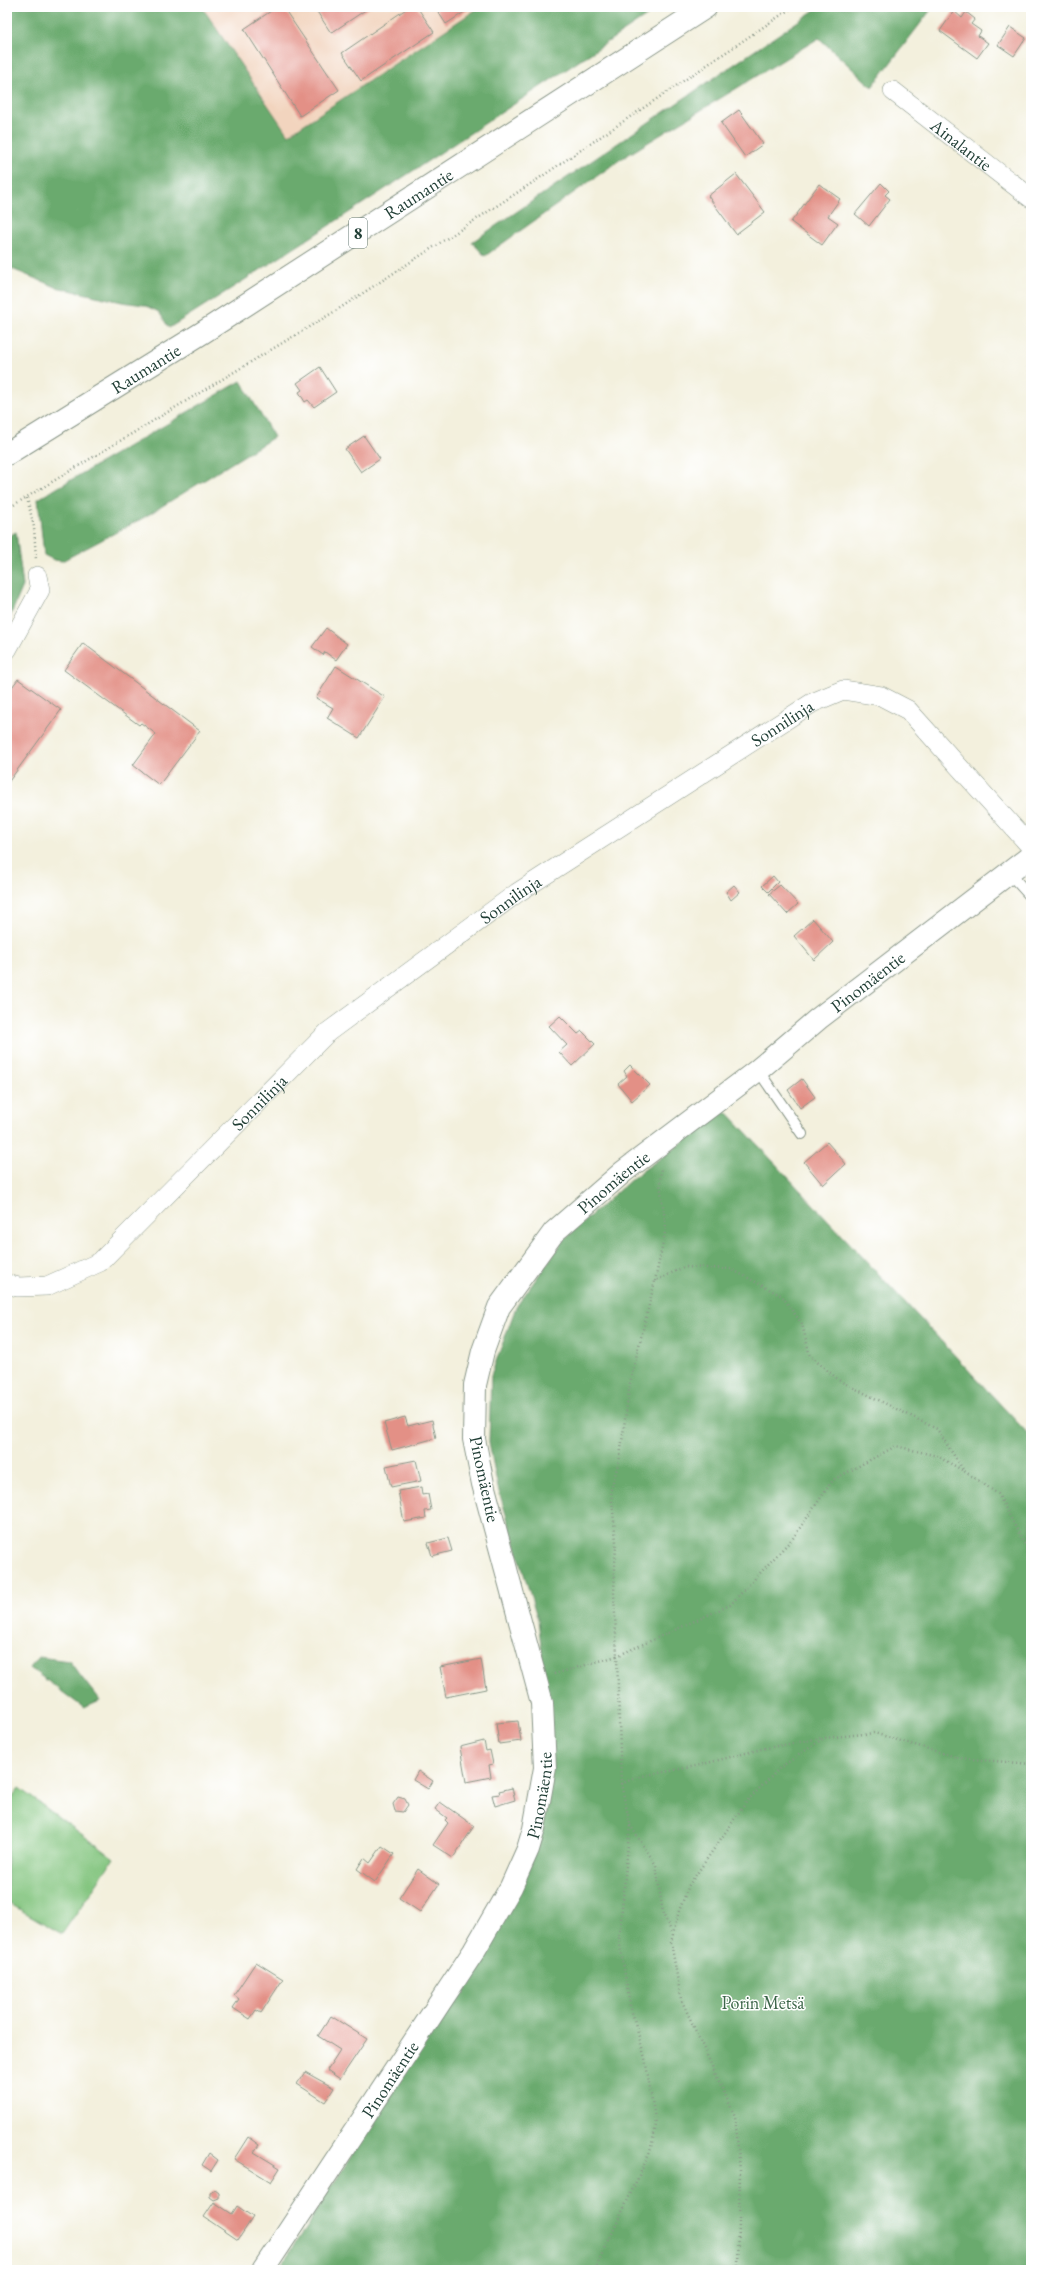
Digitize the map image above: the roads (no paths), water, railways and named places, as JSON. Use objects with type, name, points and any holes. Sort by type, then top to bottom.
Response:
[{"type":"main road","name":"Raumantie","points":[[7,454],[202,334],[706,7]]},
{"type":"main road","name":"Pinomäentie","points":[[263,2270],[474,1951],[511,1887],[530,1842],[545,1768],[542,1703],[483,1484],[474,1439],[475,1385],[483,1351],[499,1307],[554,1232],[662,1141],[758,1070],[818,1019],[1031,856]]},
{"type":"street","name":"Ainalantie","points":[[893,91],[1031,198]]},
{"type":"street","points":[[7,650],[40,590],[37,576]]},
{"type":"street","name":"Sonnilinja","points":[[7,1284],[18,1286],[47,1286],[100,1262],[328,1032],[517,893],[812,703],[843,690],[882,696],[908,710],[1031,847]]},
{"type":"lane","points":[[1009,873],[1031,896]]},
{"type":"lane","points":[[758,1070],[802,1134]]},
{"type":"park label","name":"Porin Metsä","points":[[763,2002]]}]
